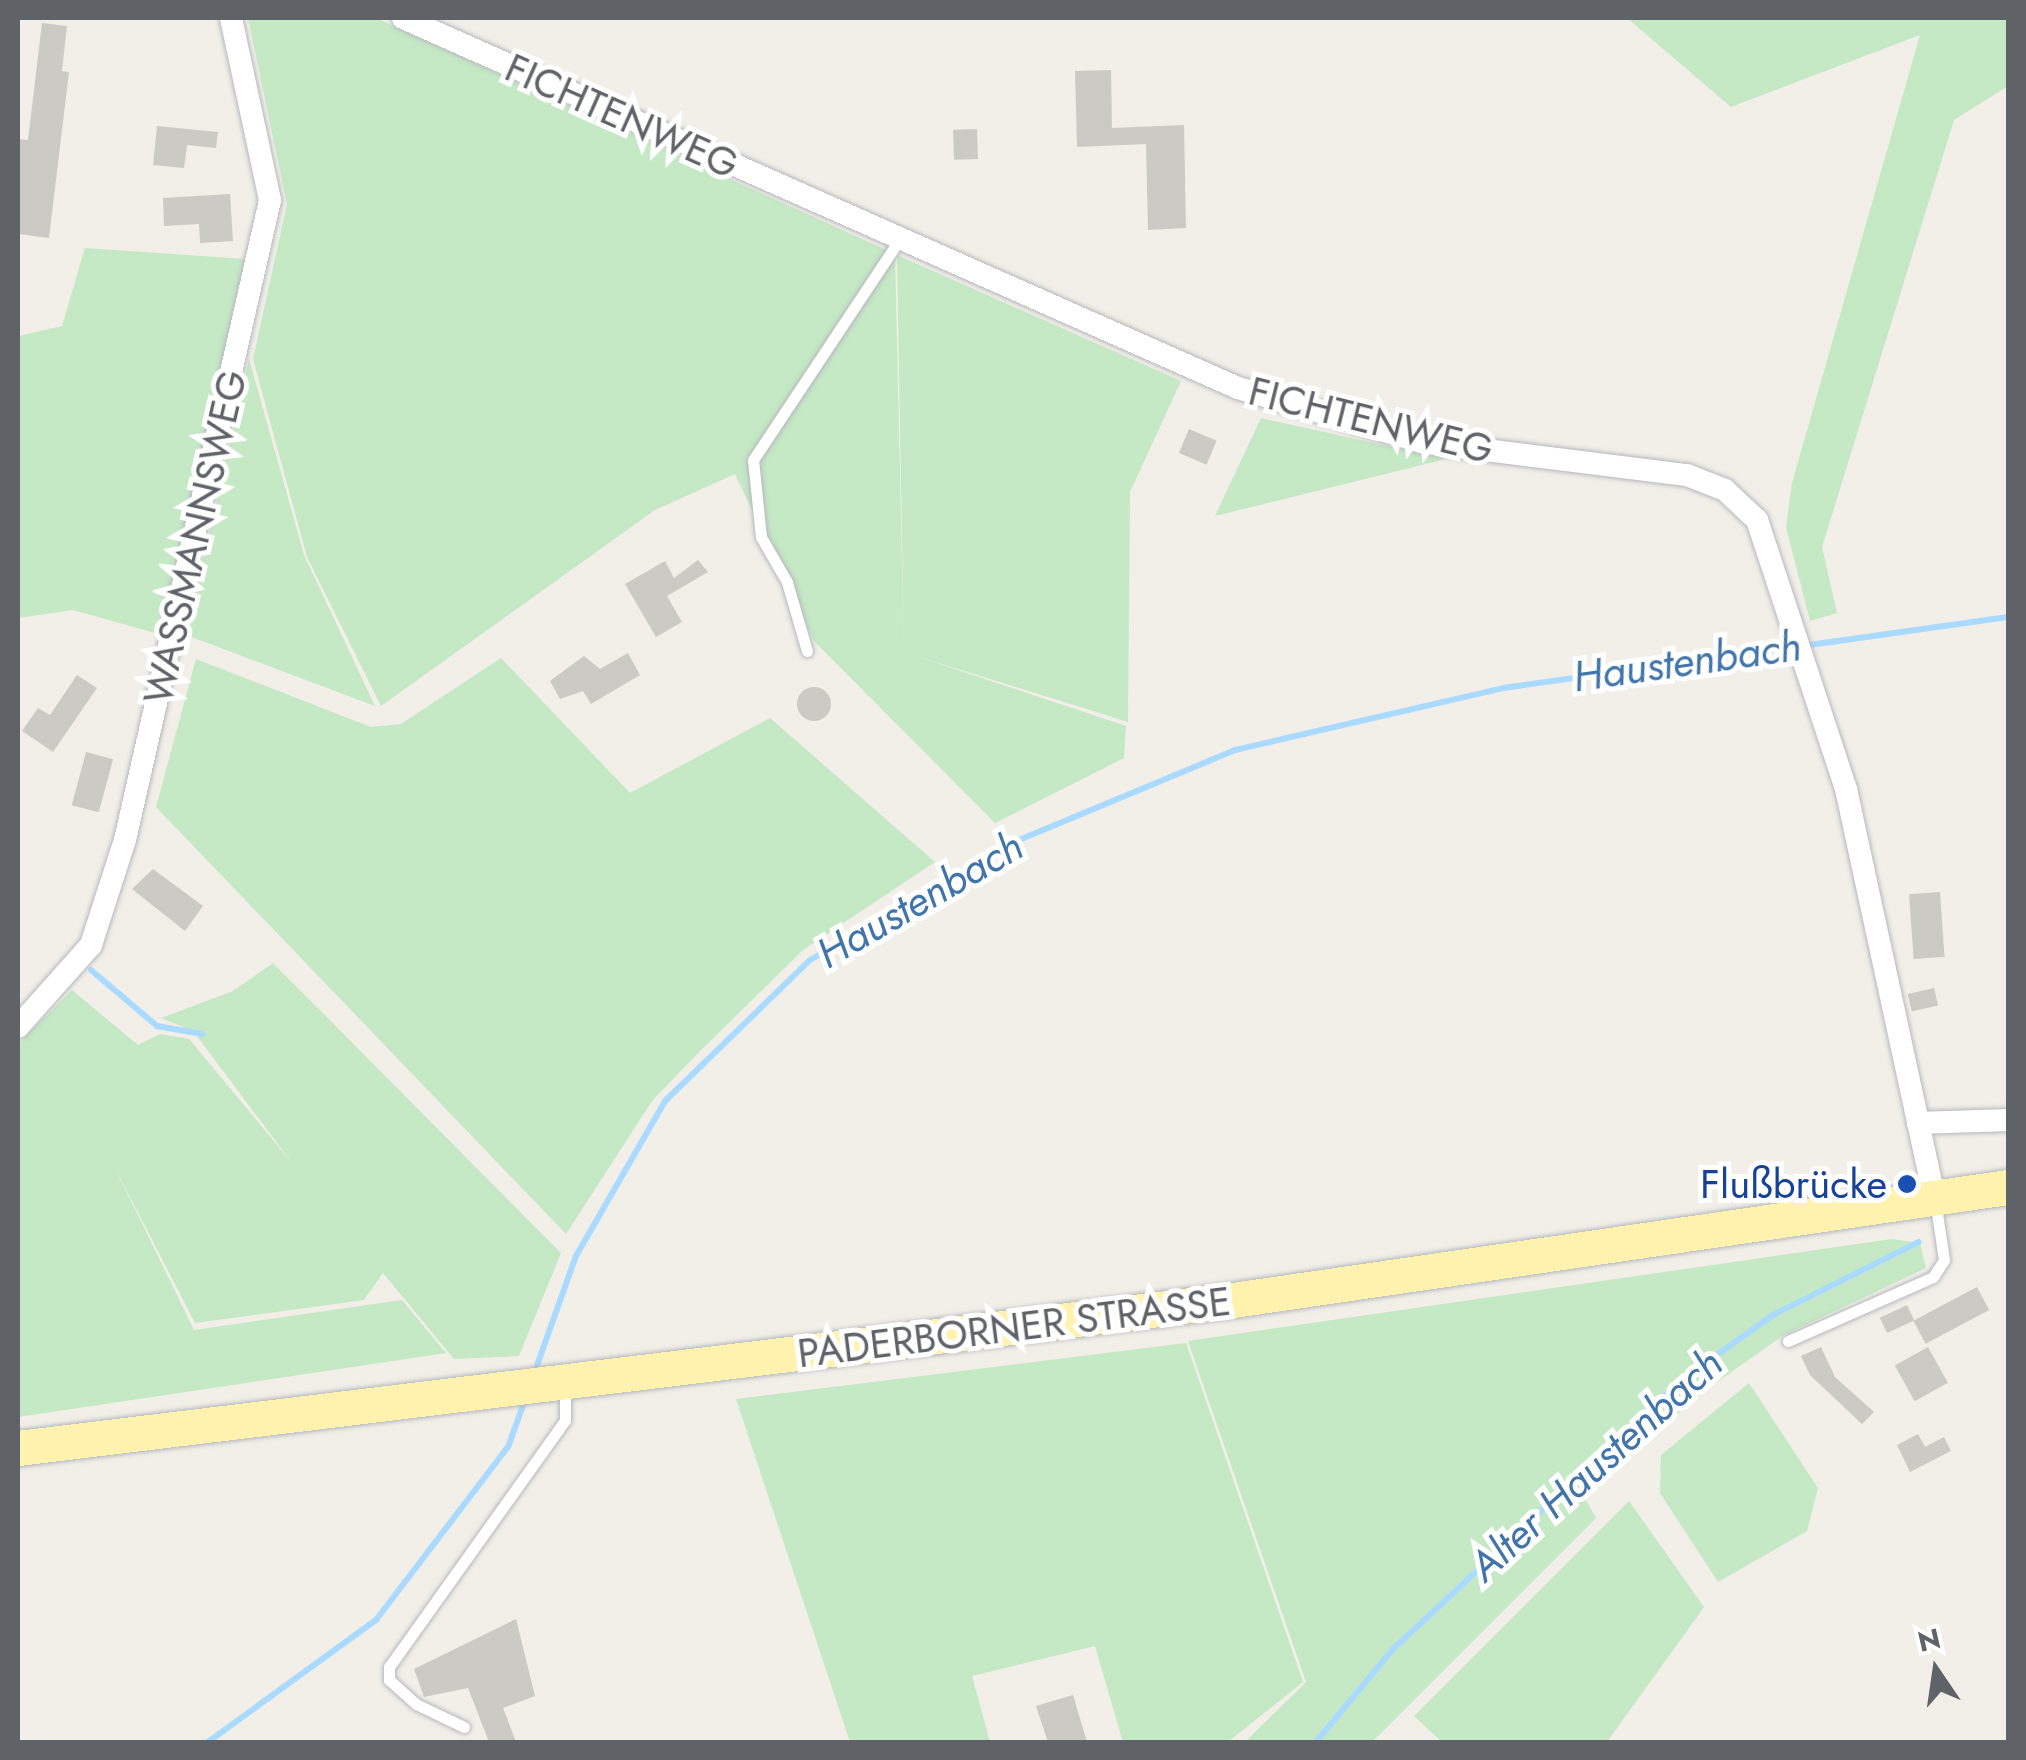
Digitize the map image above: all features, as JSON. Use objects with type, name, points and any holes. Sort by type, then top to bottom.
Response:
[{"type":"main road","name":"PADERBORNER STRASSE","points":[[18,1448],[1214,1302],[2008,1188]]},
{"type":"street","name":"WASSMANNSWEG","points":[[18,1027],[92,945],[125,840],[270,200],[231,18]]},
{"type":"street","name":"FICHTENWEG","points":[[403,18],[1238,388],[1421,442],[1688,475],[1725,490],[1757,520],[1846,788],[1934,1199]]},
{"type":"street","points":[[1918,1123],[2008,1120]]},
{"type":"lane","points":[[807,651],[788,582],[761,538],[753,460],[899,240]]},
{"type":"lane","points":[[1788,1341],[1934,1277],[1944,1260],[1934,1199]]},
{"type":"lane","points":[[464,1728],[416,1704],[389,1667],[565,1420],[562,1381]]},
{"type":"green space","points":[[248,18],[376,18],[895,254],[904,653],[897,255],[1181,381],[1130,492],[1128,722],[913,655],[1126,726],[1124,758],[995,823],[814,641],[735,474],[655,510],[381,706],[307,557],[253,359],[287,204]]},
{"type":"green space","points":[[1627,18],[2008,18],[2008,86],[1954,120],[1822,547],[1837,613],[1810,621],[1786,527],[1792,483],[1920,35],[1731,107]]},
{"type":"green space","points":[[85,248],[245,259],[162,635],[73,610],[18,618],[18,336],[62,326]]},
{"type":"green space","points":[[249,359],[304,555],[375,706],[186,635]]},
{"type":"green space","points":[[1261,418],[1446,459],[1215,516]]},
{"type":"green space","points":[[501,658],[630,793],[770,718],[935,862],[803,950],[699,1052],[652,1101],[566,1234],[156,807],[196,659],[371,727],[401,724]]},
{"type":"green space","points":[[273,963],[561,1253],[519,1356],[454,1359],[383,1273],[364,1300],[195,1323],[113,1164],[194,1330],[402,1300],[446,1353],[18,1417],[18,1044],[72,990],[138,1045],[160,1034],[189,1039],[293,1164],[193,1031],[161,1018],[233,991]]},
{"type":"green space","points":[[1892,1239],[1920,1243],[1926,1268],[1784,1335],[1700,1394],[1584,1497],[1596,1518],[1372,1742],[1245,1742],[1306,1682],[1188,1341]]},
{"type":"green space","points":[[1186,1343],[1303,1682],[1228,1742],[1123,1742],[1095,1646],[972,1676],[990,1742],[850,1742],[736,1399]]},
{"type":"green space","points":[[1749,1383],[1818,1488],[1807,1531],[1718,1582],[1660,1493],[1661,1455]]},
{"type":"green space","points":[[1629,1501],[1704,1607],[1607,1742],[1442,1742],[1414,1716]]},
{"type":"building","points":[[42,23],[67,26],[62,71],[69,72],[49,238],[18,234],[18,139],[28,140]]},
{"type":"building","points":[[1111,70],[1112,128],[1184,125],[1186,228],[1148,230],[1146,144],[1077,147],[1075,71]]},
{"type":"building","points":[[157,126],[218,132],[216,148],[187,145],[184,168],[153,165]]},
{"type":"building","points":[[977,129],[978,159],[954,160],[953,130]]},
{"type":"building","points":[[230,194],[233,241],[200,243],[199,224],[164,226],[163,198]]},
{"type":"building","points":[[1189,429],[1217,441],[1206,465],[1179,453]]},
{"type":"building","points":[[698,560],[708,572],[667,596],[682,622],[656,637],[625,584],[665,561],[674,578]]},
{"type":"building","points":[[628,653],[640,675],[591,704],[583,691],[560,699],[550,681],[584,656],[600,669]]},
{"type":"building","points":[[77,675],[97,688],[53,752],[22,731],[38,708],[50,715]]},
{"type":"building","points":[[814,687],[826,692],[831,704],[826,716],[814,721],[802,716],[797,704],[802,692]]},
{"type":"building","points":[[86,752],[113,759],[99,812],[72,805]]},
{"type":"building","points":[[153,869],[203,906],[185,931],[132,889]]},
{"type":"building","points":[[1940,892],[1945,957],[1914,959],[1909,894]]},
{"type":"building","points":[[1934,988],[1938,1006],[1912,1012],[1908,994]]},
{"type":"building","points":[[1977,1287],[1989,1310],[1926,1344],[1913,1321]]},
{"type":"building","points":[[1907,1305],[1914,1320],[1887,1333],[1880,1318]]},
{"type":"building","points":[[1821,1347],[1835,1377],[1874,1412],[1862,1424],[1810,1375],[1801,1356]]},
{"type":"building","points":[[1928,1347],[1948,1383],[1915,1401],[1895,1365]]},
{"type":"building","points":[[1918,1434],[1925,1447],[1944,1437],[1951,1451],[1910,1472],[1897,1445]]},
{"type":"building","points":[[516,1619],[535,1696],[503,1708],[516,1742],[489,1742],[468,1688],[424,1697],[414,1669]]},
{"type":"building","points":[[1073,1695],[1087,1742],[1048,1742],[1036,1706]]},
{"type":"waterway","name":"Haustenbach","points":[[535,1371],[576,1256],[665,1101],[810,960],[1007,845],[1235,750],[1503,688],[2008,617]]},
{"type":"waterway","points":[[91,970],[157,1026],[202,1034]]},
{"type":"waterway","name":"Alter Haustenbach","points":[[1316,1742],[1392,1650],[1679,1382],[1773,1315],[1919,1242]]},
{"type":"waterway","name":"Haustenbach","points":[[208,1742],[376,1620],[508,1447],[526,1397]]},
{"type":"place","name":"Flußbrücke","points":[[1907,1184]]}]
